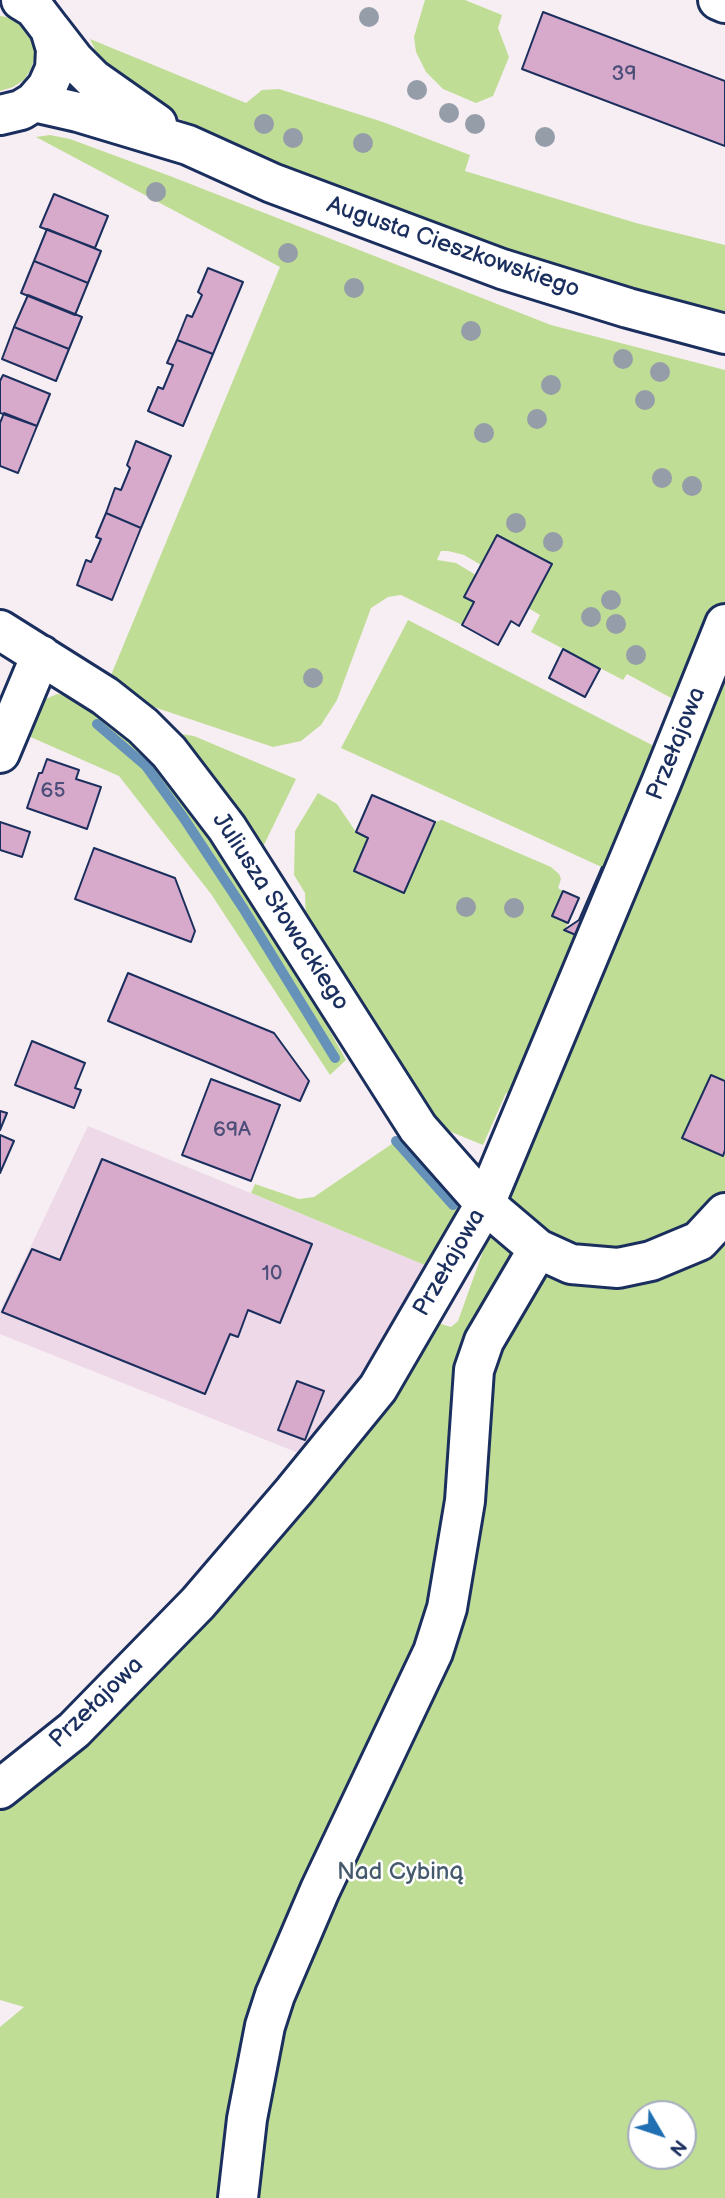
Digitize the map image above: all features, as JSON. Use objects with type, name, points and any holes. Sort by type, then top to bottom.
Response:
[{"type":"street","points":[[718,0],[725,3]]},
{"type":"street","points":[[10,114],[47,87],[55,69],[56,49],[33,9]]},
{"type":"street","name":"Augusta Cieszkowskiego","points":[[33,9],[93,79],[188,145]]},
{"type":"street","name":"Augusta Cieszkowskiego","points":[[10,114],[78,112],[188,145],[272,183],[502,270],[725,334]]},
{"type":"street","name":"Przełajowa","points":[[0,1789],[74,1730],[198,1603],[379,1388],[485,1204],[725,624]]},
{"type":"street","name":"Juliusza Słowackiego","points":[[0,630],[105,696],[144,726],[169,752],[227,828],[418,1128],[485,1204],[538,1249],[571,1264],[618,1268],[640,1264],[699,1241],[725,1213]]},
{"type":"street","points":[[0,753],[40,655]]},
{"type":"street","points":[[238,2198],[247,2119],[265,2026],[275,1995],[320,1890],[433,1652],[447,1608],[465,1501],[474,1370],[484,1341],[538,1249]]},
{"type":"shaded area","points":[[88,1126],[432,1268],[306,1456],[0,1334],[0,1311]]},
{"type":"green space","points":[[425,0],[465,0],[502,15],[498,28],[509,57],[493,96],[476,103],[443,89],[426,72],[416,52],[414,37]]},
{"type":"green space","points":[[0,16],[12,18],[23,25],[33,43],[35,56],[24,80],[0,91]]},
{"type":"green space","points":[[90,39],[246,103],[262,90],[279,89],[383,122],[470,155],[465,171],[636,223],[725,245],[725,315],[608,285],[517,256],[267,162],[129,91],[99,58]]},
{"type":"green space","points":[[50,135],[70,139],[170,176],[551,325],[725,370],[725,606],[606,869],[341,748],[408,620],[656,747],[673,699],[627,674],[623,680],[531,632],[540,615],[528,608],[552,564],[498,535],[481,565],[464,555],[448,551],[441,551],[437,560],[456,563],[476,575],[474,602],[462,625],[401,595],[388,597],[371,608],[337,700],[321,725],[301,741],[273,747],[139,702],[109,680],[280,267],[36,137]]},
{"type":"green space","name":"Nad Cybiną","points":[[725,664],[725,2198],[0,2198],[0,2027],[24,2007],[0,2000],[0,1801],[249,1560],[422,1351],[438,1323],[451,1327],[458,1321],[491,1229]]},
{"type":"green space","points":[[57,694],[78,697],[169,773],[298,973],[346,1060],[330,1075],[211,894],[119,776],[26,735],[39,702]]},
{"type":"green space","points":[[168,732],[194,736],[296,779],[260,853]]},
{"type":"green space","points":[[318,793],[337,804],[356,832],[368,838],[404,893],[435,822],[442,820],[551,867],[559,874],[561,879],[558,888],[563,891],[552,916],[568,923],[565,930],[583,938],[516,1097],[506,1093],[483,1145],[439,1127],[306,924],[305,893],[294,875],[295,831]]},
{"type":"green space","points":[[402,1137],[456,1195],[458,1209],[432,1268],[251,1193],[255,1184],[299,1199],[314,1197]]},
{"type":"building","points":[[543,12],[725,81],[725,146],[522,69]]},
{"type":"building","points":[[54,194],[108,216],[95,248],[40,227]]},
{"type":"building","points":[[47,229],[101,251],[88,283],[34,261]]},
{"type":"building","points":[[34,261],[88,283],[75,315],[21,293]]},
{"type":"building","points":[[208,268],[243,282],[213,354],[177,340],[187,315],[192,317],[202,295],[198,292]]},
{"type":"building","points":[[28,295],[82,317],[69,349],[14,327]]},
{"type":"building","points":[[14,327],[69,349],[56,381],[2,359]]},
{"type":"building","points":[[177,340],[213,354],[183,426],[148,411],[158,387],[163,389],[173,365],[167,363]]},
{"type":"building","points":[[3,375],[50,394],[37,426],[0,413],[0,381]]},
{"type":"building","points":[[4,413],[37,426],[18,473],[0,466],[0,423]]},
{"type":"building","points":[[136,441],[171,456],[141,528],[106,513],[115,488],[121,490],[130,468],[127,465]]},
{"type":"building","points":[[106,513],[141,528],[112,600],[77,585],[86,560],[91,562],[101,539],[96,537]]},
{"type":"building","points":[[497,535],[552,564],[519,626],[511,621],[498,645],[462,625],[474,602],[464,597]]},
{"type":"building","points":[[563,649],[600,669],[585,697],[549,678]]},
{"type":"building","points":[[47,759],[79,770],[76,779],[101,787],[87,829],[27,808],[39,773],[42,773]]},
{"type":"building","points":[[372,795],[435,822],[404,893],[354,871],[368,838],[356,832]]},
{"type":"building","points":[[0,822],[30,832],[22,857],[0,850]]},
{"type":"building","points":[[94,848],[175,878],[195,931],[191,942],[75,899]]},
{"type":"building","points":[[602,867],[612,871],[583,938],[564,930],[579,920]]},
{"type":"building","points":[[563,891],[579,898],[568,923],[552,916]]},
{"type":"building","points":[[128,973],[274,1033],[309,1081],[300,1101],[108,1021]]},
{"type":"building","points":[[32,1041],[85,1063],[75,1088],[81,1090],[74,1108],[15,1085]]},
{"type":"building","points":[[711,1075],[725,1081],[723,1156],[682,1138]]},
{"type":"building","points":[[211,1079],[280,1105],[251,1181],[182,1155]]},
{"type":"building","points":[[0,1111],[7,1113],[0,1130]]},
{"type":"building","points":[[0,1135],[14,1141],[0,1173]]},
{"type":"building","points":[[102,1159],[312,1244],[280,1323],[248,1310],[238,1337],[230,1334],[205,1394],[2,1312],[32,1249],[60,1260]]},
{"type":"building","points":[[297,1381],[324,1391],[305,1440],[278,1430]]},
{"type":"waterway","points":[[97,724],[146,766],[183,817],[243,908],[335,1058]]},
{"type":"waterway","points":[[396,1141],[453,1205]]}]
